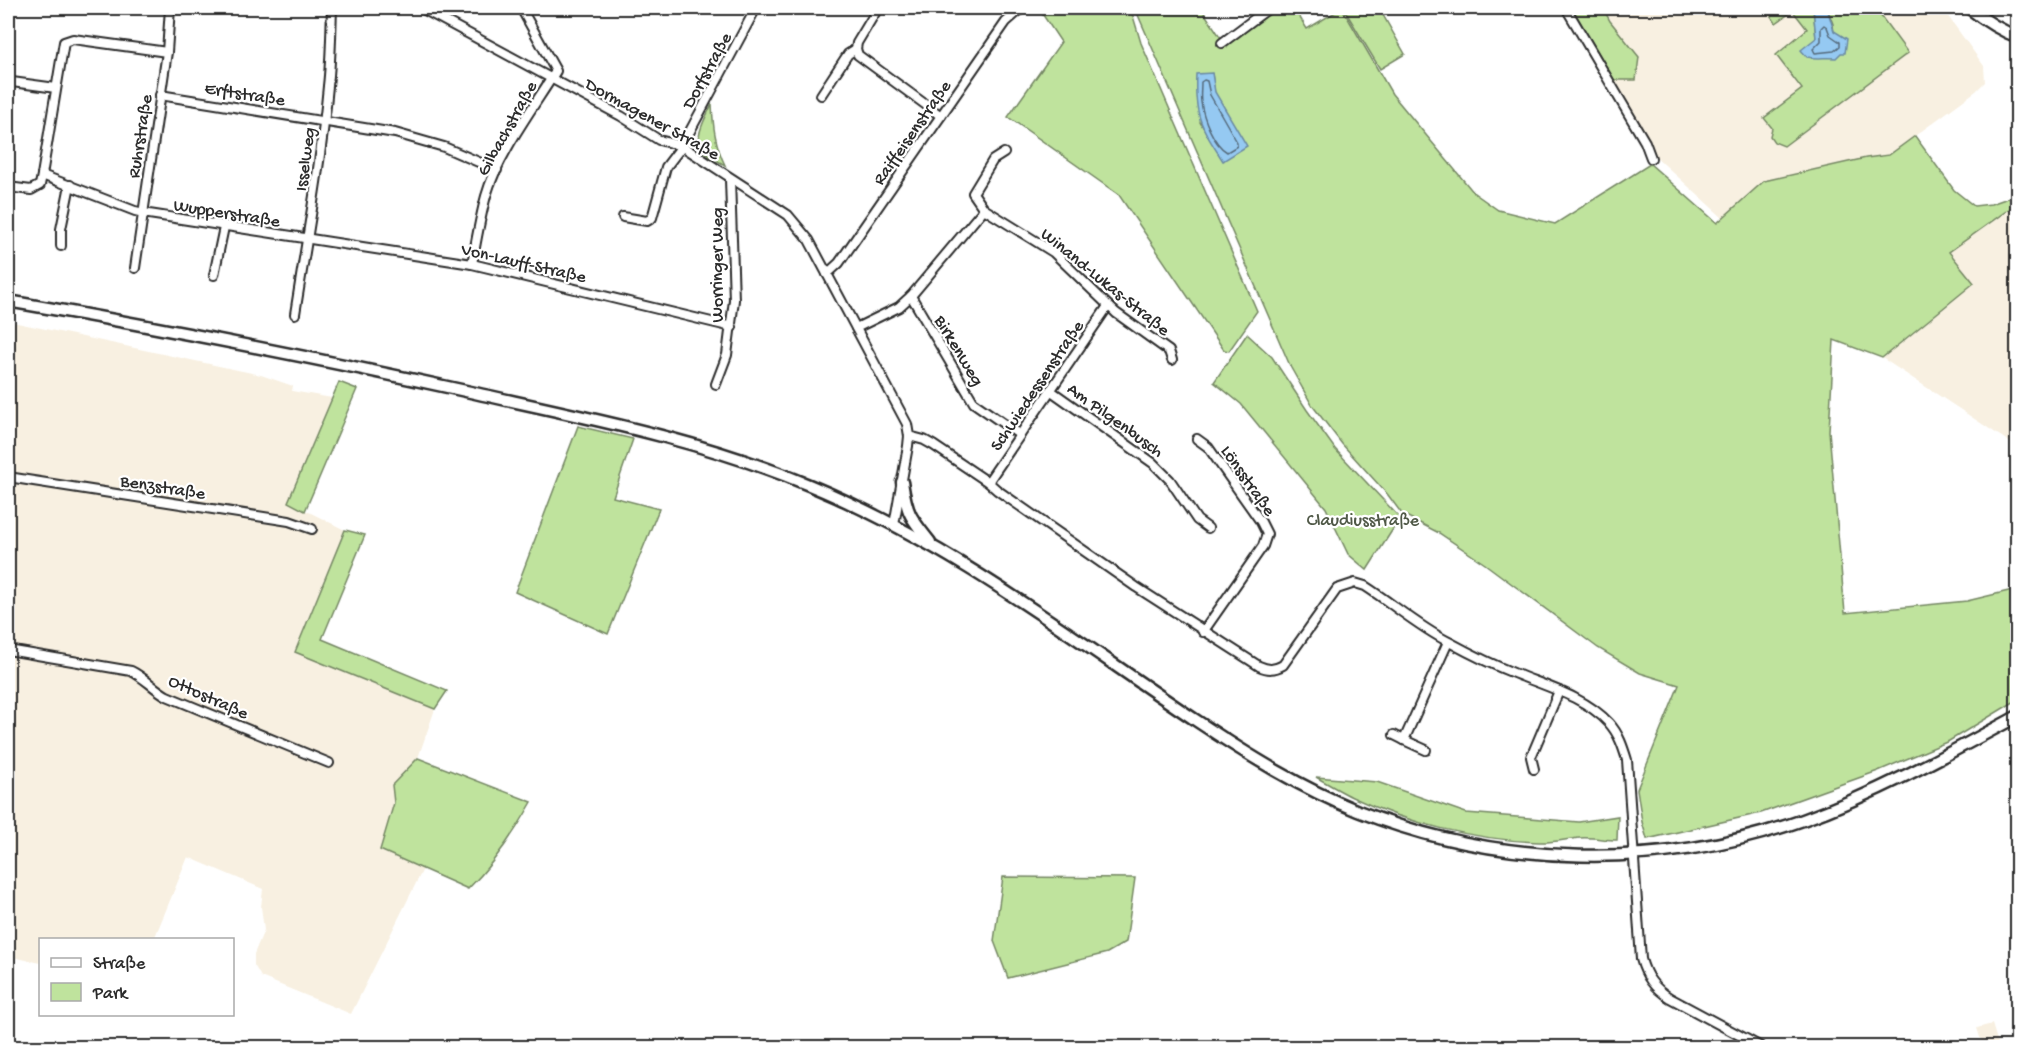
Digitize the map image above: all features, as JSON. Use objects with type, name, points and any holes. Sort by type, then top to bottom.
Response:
[{"type":"main road","points":[[1969,8],[1992,25],[2018,37]]},
{"type":"main road","points":[[8,301],[446,386],[651,432],[765,468],[809,485],[894,525],[934,547],[1046,617],[1242,750],[1279,772],[1343,804],[1387,822],[1430,835],[1494,849],[1546,854],[1632,855],[1703,846],[1744,837],[1802,820],[1874,791],[2018,716]]},
{"type":"main road","points":[[902,482],[910,517],[934,547]]},
{"type":"street","name":"Ruhrstraße","points":[[135,268],[167,52],[170,8]]},
{"type":"street","name":"Isselweg","points":[[295,314],[324,122],[332,8]]},
{"type":"street","name":"Dormagener Straße","points":[[423,8],[621,116],[659,140],[682,146],[788,215],[809,240],[903,416],[909,436],[894,525]]},
{"type":"street","points":[[521,8],[556,71],[552,78]]},
{"type":"street","name":"Dorfstraße","points":[[623,217],[647,221],[652,218],[666,167],[682,146],[756,8]]},
{"type":"street","points":[[878,8],[857,43],[858,55],[941,116]]},
{"type":"street","name":"Raiffeisenstraße","points":[[827,274],[839,263],[1006,22],[1022,8]]},
{"type":"street","points":[[1222,43],[1269,8]]},
{"type":"street","points":[[1566,8],[1645,142],[1651,158]]},
{"type":"street","points":[[8,187],[31,190],[40,185],[64,42],[68,39],[167,52]]},
{"type":"street","points":[[821,95],[848,54],[856,49]]},
{"type":"street","name":"Gilbachstraße","points":[[472,264],[486,195],[497,170],[552,78]]},
{"type":"street","points":[[12,81],[56,88]]},
{"type":"street","name":"Erftstraße","points":[[160,94],[405,136],[444,147],[497,170]]},
{"type":"street","points":[[856,328],[899,307],[911,296],[984,210],[973,193],[993,160],[1004,153]]},
{"type":"street","name":"Wupperstraße","points":[[42,175],[143,213],[307,240]]},
{"type":"street","name":"Worringer Weg","points":[[716,384],[727,355],[734,300],[730,179]]},
{"type":"street","points":[[61,246],[61,229],[70,185]]},
{"type":"street","name":"Winand-Lukas-Straße","points":[[984,210],[1053,252],[1108,306],[1169,351],[1172,360]]},
{"type":"street","points":[[214,275],[224,227]]},
{"type":"street","name":"Von-Lauff-Straße","points":[[307,240],[472,264],[732,327]]},
{"type":"street","name":"Birkenweg","points":[[911,296],[974,403],[1020,435]]},
{"type":"street","name":"Schwiedessenstraße","points":[[988,482],[1108,306]]},
{"type":"street","name":"Am Pilgenbusch","points":[[1050,390],[1153,463],[1170,480],[1197,520],[1208,528]]},
{"type":"street","points":[[909,436],[924,440],[1203,632],[1268,670],[1283,665],[1337,589],[1355,583],[1365,586],[1448,642],[1513,673],[1559,691],[1597,712],[1610,724],[1622,743],[1627,760],[1641,959],[1648,979],[1655,988],[1670,998],[1763,1047]]},
{"type":"street","name":"Lönsstraße","points":[[1197,439],[1208,447],[1267,534],[1263,546],[1203,632]]},
{"type":"street","name":"Benzstraße","points":[[8,477],[289,521],[312,529]]},
{"type":"street","points":[[1404,740],[1448,642]]},
{"type":"street","name":"Ottostraße","points":[[8,650],[131,671],[167,696],[329,763]]},
{"type":"street","points":[[1534,769],[1531,757],[1559,691]]},
{"type":"street","points":[[1394,735],[1426,750]]},
{"type":"shaded area","points":[[1570,8],[1942,8],[1984,66],[1985,82],[1889,155],[1764,181],[1723,218],[1655,156]]},
{"type":"shaded area","points":[[2017,192],[2017,447],[1882,358],[1974,283],[1949,252],[2016,204],[2011,197]]},
{"type":"shaded area","points":[[8,321],[261,375],[293,386],[292,391],[332,398],[289,502],[345,530],[295,652],[435,709],[418,758],[392,785],[394,803],[380,849],[423,869],[351,1014],[261,977],[254,965],[254,954],[264,930],[261,907],[263,889],[188,857],[154,938],[39,938],[39,963],[8,956]]},
{"type":"shaded area","points":[[1992,1024],[1999,1047],[1983,1047],[1977,1028]]},
{"type":"green space","points":[[1040,8],[1127,8],[1133,16],[1141,43],[1257,311],[1229,351],[1224,350],[1119,195],[1008,117],[1061,42]]},
{"type":"green space","points":[[1135,8],[1201,8],[1227,47],[1228,41],[1273,8],[1294,8],[1307,29],[1342,8],[1392,94],[1474,193],[1498,210],[1555,224],[1650,164],[1717,223],[1764,181],[1889,155],[1915,136],[1954,190],[1974,206],[1991,204],[2011,197],[2016,204],[1949,252],[1974,283],[1882,358],[1834,340],[1829,431],[1845,613],[1967,601],[2017,589],[2017,700],[1949,741],[1878,771],[1761,813],[1647,839],[1637,789],[1679,685],[1640,673],[1598,648],[1485,564],[1439,533],[1402,514],[1312,405],[1291,368]],"holes":[[[1212,73],[1224,161],[1200,122]]]},
{"type":"green space","points":[[1379,8],[1405,54],[1380,69],[1344,9]]},
{"type":"green space","points":[[1572,8],[1603,8],[1610,21],[1639,57],[1636,80],[1614,80]]},
{"type":"green space","points":[[1765,8],[1778,8],[1771,14],[1785,8],[1813,8],[1816,38],[1826,57],[1836,57],[1833,24],[1827,8],[1875,8],[1908,53],[1784,146],[1774,142],[1770,136],[1772,128],[1764,118],[1802,89],[1776,55],[1807,29],[1793,11],[1776,23]]},
{"type":"green space","points":[[712,104],[715,135],[725,165],[708,155],[700,146],[699,134]]},
{"type":"green space","name":"Claudiusstraße","points":[[1247,334],[1272,357],[1335,449],[1400,518],[1367,570],[1348,554],[1326,508],[1241,404],[1214,382]]},
{"type":"green space","points":[[339,382],[357,389],[305,511],[288,502]]},
{"type":"green space","points":[[578,426],[633,439],[613,497],[659,509],[608,634],[515,592]]},
{"type":"green space","points":[[345,530],[365,535],[322,639],[447,691],[435,709],[295,652]]},
{"type":"green space","points":[[418,758],[532,802],[503,848],[468,889],[380,850],[394,803],[392,785]]},
{"type":"green space","points":[[1316,777],[1377,782],[1466,813],[1579,822],[1618,816],[1617,840],[1585,838],[1549,842],[1515,841],[1443,829],[1374,807]]},
{"type":"green space","points":[[1003,877],[1135,878],[1126,942],[1107,953],[1008,978],[994,941]]},
{"type":"water","points":[[1813,8],[1827,8],[1834,31],[1847,39],[1845,53],[1841,53],[1836,58],[1815,58],[1807,57],[1801,50],[1816,38]]},
{"type":"water","points":[[1212,73],[1215,92],[1247,146],[1223,161],[1204,130],[1196,101],[1196,74]]}]
